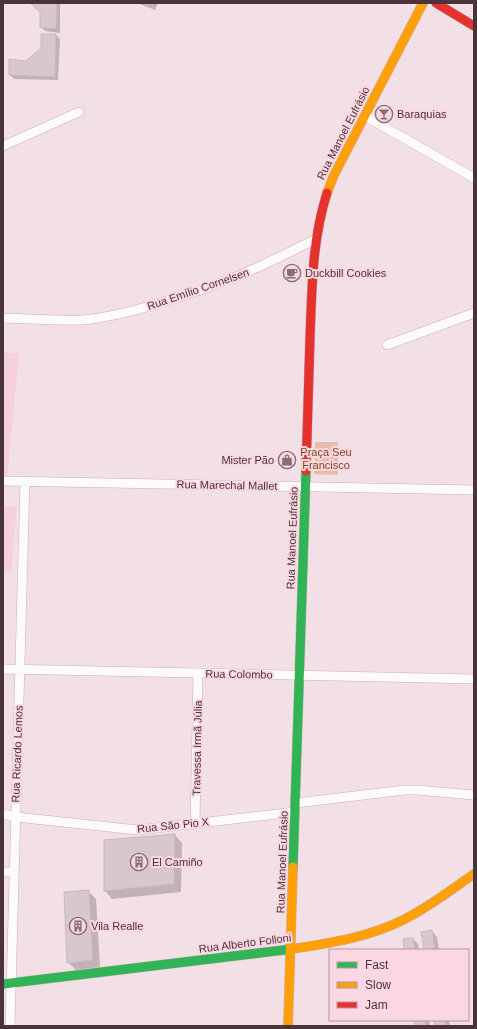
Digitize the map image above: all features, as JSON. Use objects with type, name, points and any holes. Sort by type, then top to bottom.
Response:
[{"type":"street","name":"Rua Manoel Eufrásio","points":[[288,1026],[312,275],[316,239],[322,211],[332,181],[423,3]]},
{"type":"street","points":[[436,3],[474,26]]},
{"type":"street","points":[[3,146],[79,112]]},
{"type":"street","points":[[365,116],[474,178]]},
{"type":"street","name":"Rua Emílio Cornelsen","points":[[3,318],[82,320],[106,317],[137,310],[218,284],[316,239]]},
{"type":"street","points":[[387,345],[474,313]]},
{"type":"street","name":"Rua Marechal Mallet","points":[[3,481],[474,490]]},
{"type":"street","name":"Rua Ricardo Lemos","points":[[10,1026],[7,984],[16,818],[25,481]]},
{"type":"street","name":"Rua Colombo","points":[[3,669],[474,679]]},
{"type":"street","name":"Travessa Irmã Júlia","points":[[195,824],[198,673]]},
{"type":"street","name":"Rua São Pio X","points":[[3,814],[16,818],[128,829],[148,829],[195,824],[404,790],[474,795]]},
{"type":"street","points":[[3,872],[14,872]]},
{"type":"street","name":"Rua Alberto Folloni","points":[[7,984],[290,949],[353,938],[379,930],[404,919],[426,907],[474,874]]},
{"type":"shaded area","points":[[3,352],[19,353],[7,479],[3,479]]},
{"type":"shaded area","points":[[3,506],[17,506],[11,571],[3,571]]},
{"type":"green space","name":"Praça Seu Francisco","points":[[315,442],[338,442],[338,475],[314,474]]},
{"type":"building","points":[[30,3],[57,3],[56,29],[40,27],[40,12]]},
{"type":"building","points":[[41,34],[56,34],[55,77],[9,75],[9,59],[26,61],[41,48]]},
{"type":"building","name":"El Camiño","points":[[175,834],[174,884],[104,891],[104,840]]},
{"type":"building","name":"Vila Realle","points":[[89,890],[93,960],[67,963],[64,892]]},
{"type":"building","points":[[432,930],[435,949],[424,949],[421,932]]},
{"type":"building","points":[[413,938],[415,949],[404,949],[403,939]]},
{"type":"building","points":[[414,1021],[425,1021],[426,1026],[415,1026]]},
{"type":"building","points":[[434,1021],[445,1021],[446,1026],[435,1026]]},
{"type":"traffic: fast","points":[[293,867],[306,471]]},
{"type":"traffic: fast","points":[[3,984],[292,949]]},
{"type":"traffic: slow","points":[[327,193],[334,175],[423,3]]},
{"type":"traffic: slow","points":[[288,1026],[293,867]]},
{"type":"traffic: slow","points":[[292,949],[364,935],[392,925],[423,909],[474,874]]},
{"type":"traffic: jam","points":[[436,3],[474,26]]},
{"type":"traffic: jam","points":[[306,471],[311,300],[318,228],[327,193]]},
{"type":"place","name":"Baraquias","points":[[384,114]]},
{"type":"place","name":"Duckbill Cookies","points":[[292,273]]},
{"type":"place","name":"Mister Pão","points":[[287,460]]},
{"type":"place","name":"El Camiño","points":[[139,862]]},
{"type":"place","name":"Vila Realle","points":[[78,926]]}]
